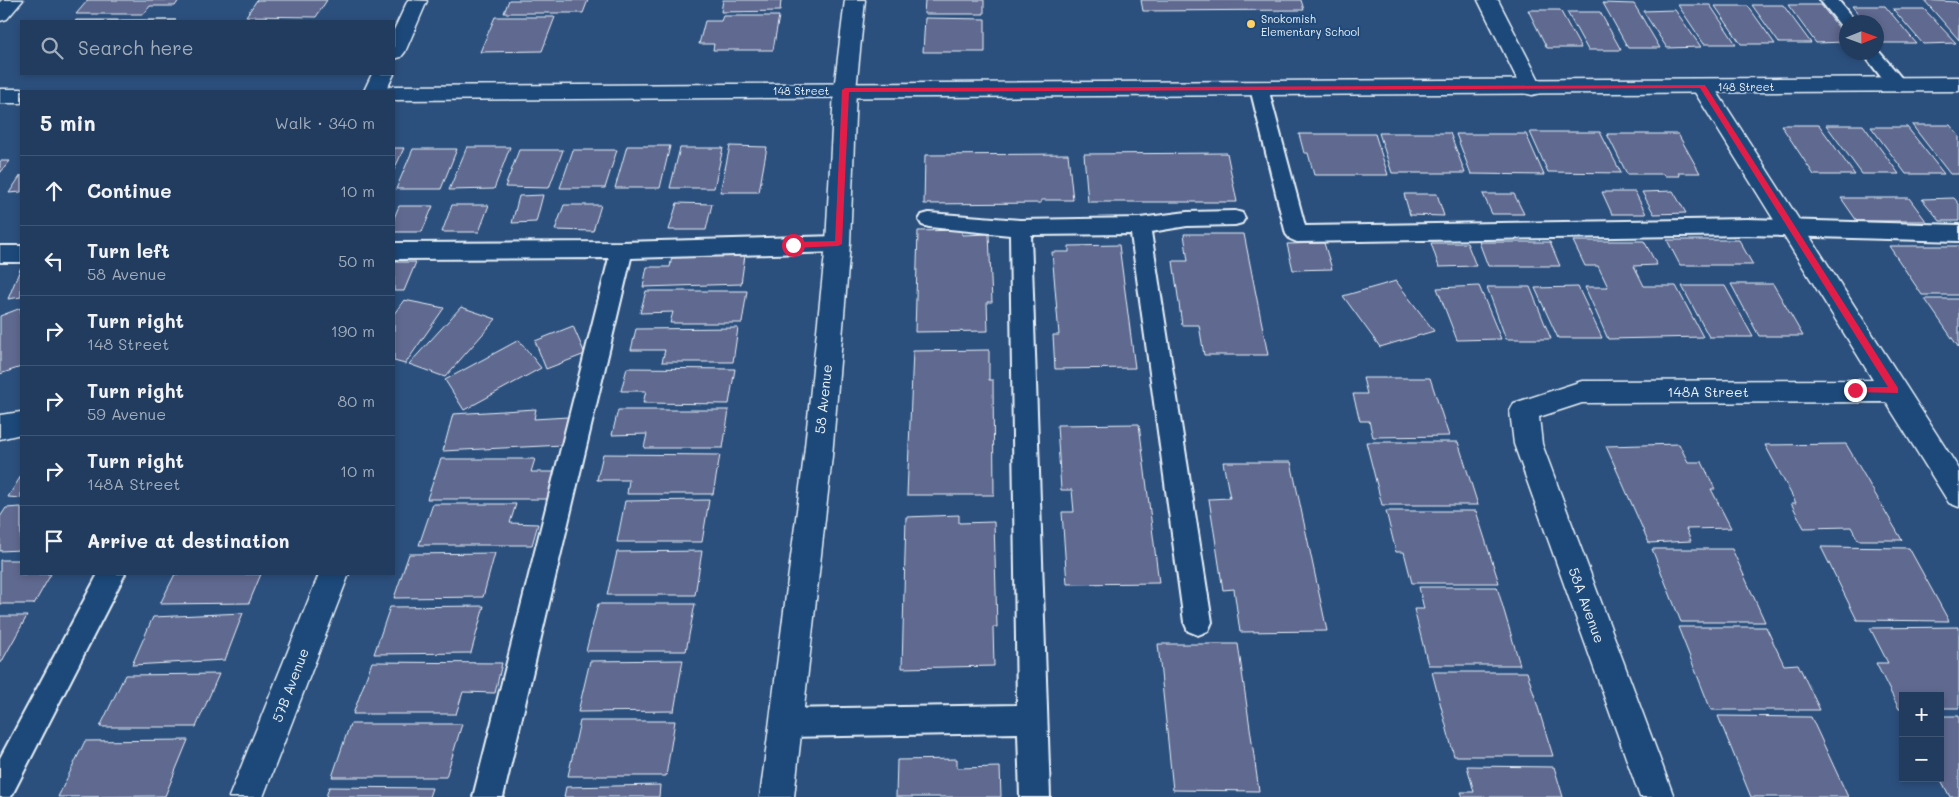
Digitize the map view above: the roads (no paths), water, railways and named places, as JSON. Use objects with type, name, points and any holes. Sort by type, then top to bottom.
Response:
[{"type":"street","points":[[0,15],[13,0]]},
{"type":"street","name":"58 Avenue","points":[[777,797],[818,456],[838,244],[845,90],[855,0]]},
{"type":"street","points":[[1488,0],[1532,88]]},
{"type":"street","points":[[395,50],[417,1]]},
{"type":"street","points":[[376,90],[383,75]]},
{"type":"street","name":"148 Street","points":[[395,93],[1532,88],[1959,84]]},
{"type":"street","points":[[1702,86],[1959,494]]},
{"type":"street","points":[[0,96],[20,96]]},
{"type":"street","name":"148A Street","points":[[1524,411],[1582,392],[1895,391]]},
{"type":"street","name":"58A Avenue","points":[[1524,411],[1528,444],[1657,797]]},
{"type":"street","points":[[0,427],[20,423]]},
{"type":"street","name":"57B Avenue","points":[[246,797],[334,575]]},
{"type":"lane","points":[[1829,0],[1841,15]]},
{"type":"lane","points":[[1877,60],[1897,85]]},
{"type":"lane","points":[[1259,88],[1297,234],[1792,227],[1894,233],[1959,233]]},
{"type":"lane","points":[[929,220],[1020,228],[1140,226],[1188,219],[1234,218]]},
{"type":"lane","points":[[1140,226],[1198,622]]},
{"type":"lane","points":[[1020,228],[1035,797]]},
{"type":"lane","points":[[395,251],[622,250],[838,244]]},
{"type":"lane","points":[[488,797],[622,250]]},
{"type":"lane","points":[[0,254],[20,254]]},
{"type":"lane","points":[[0,788],[111,575]]},
{"type":"lane","points":[[785,723],[1032,719]]},
{"type":"place","name":"Snokomish Elementary School","points":[[1251,24]]}]
